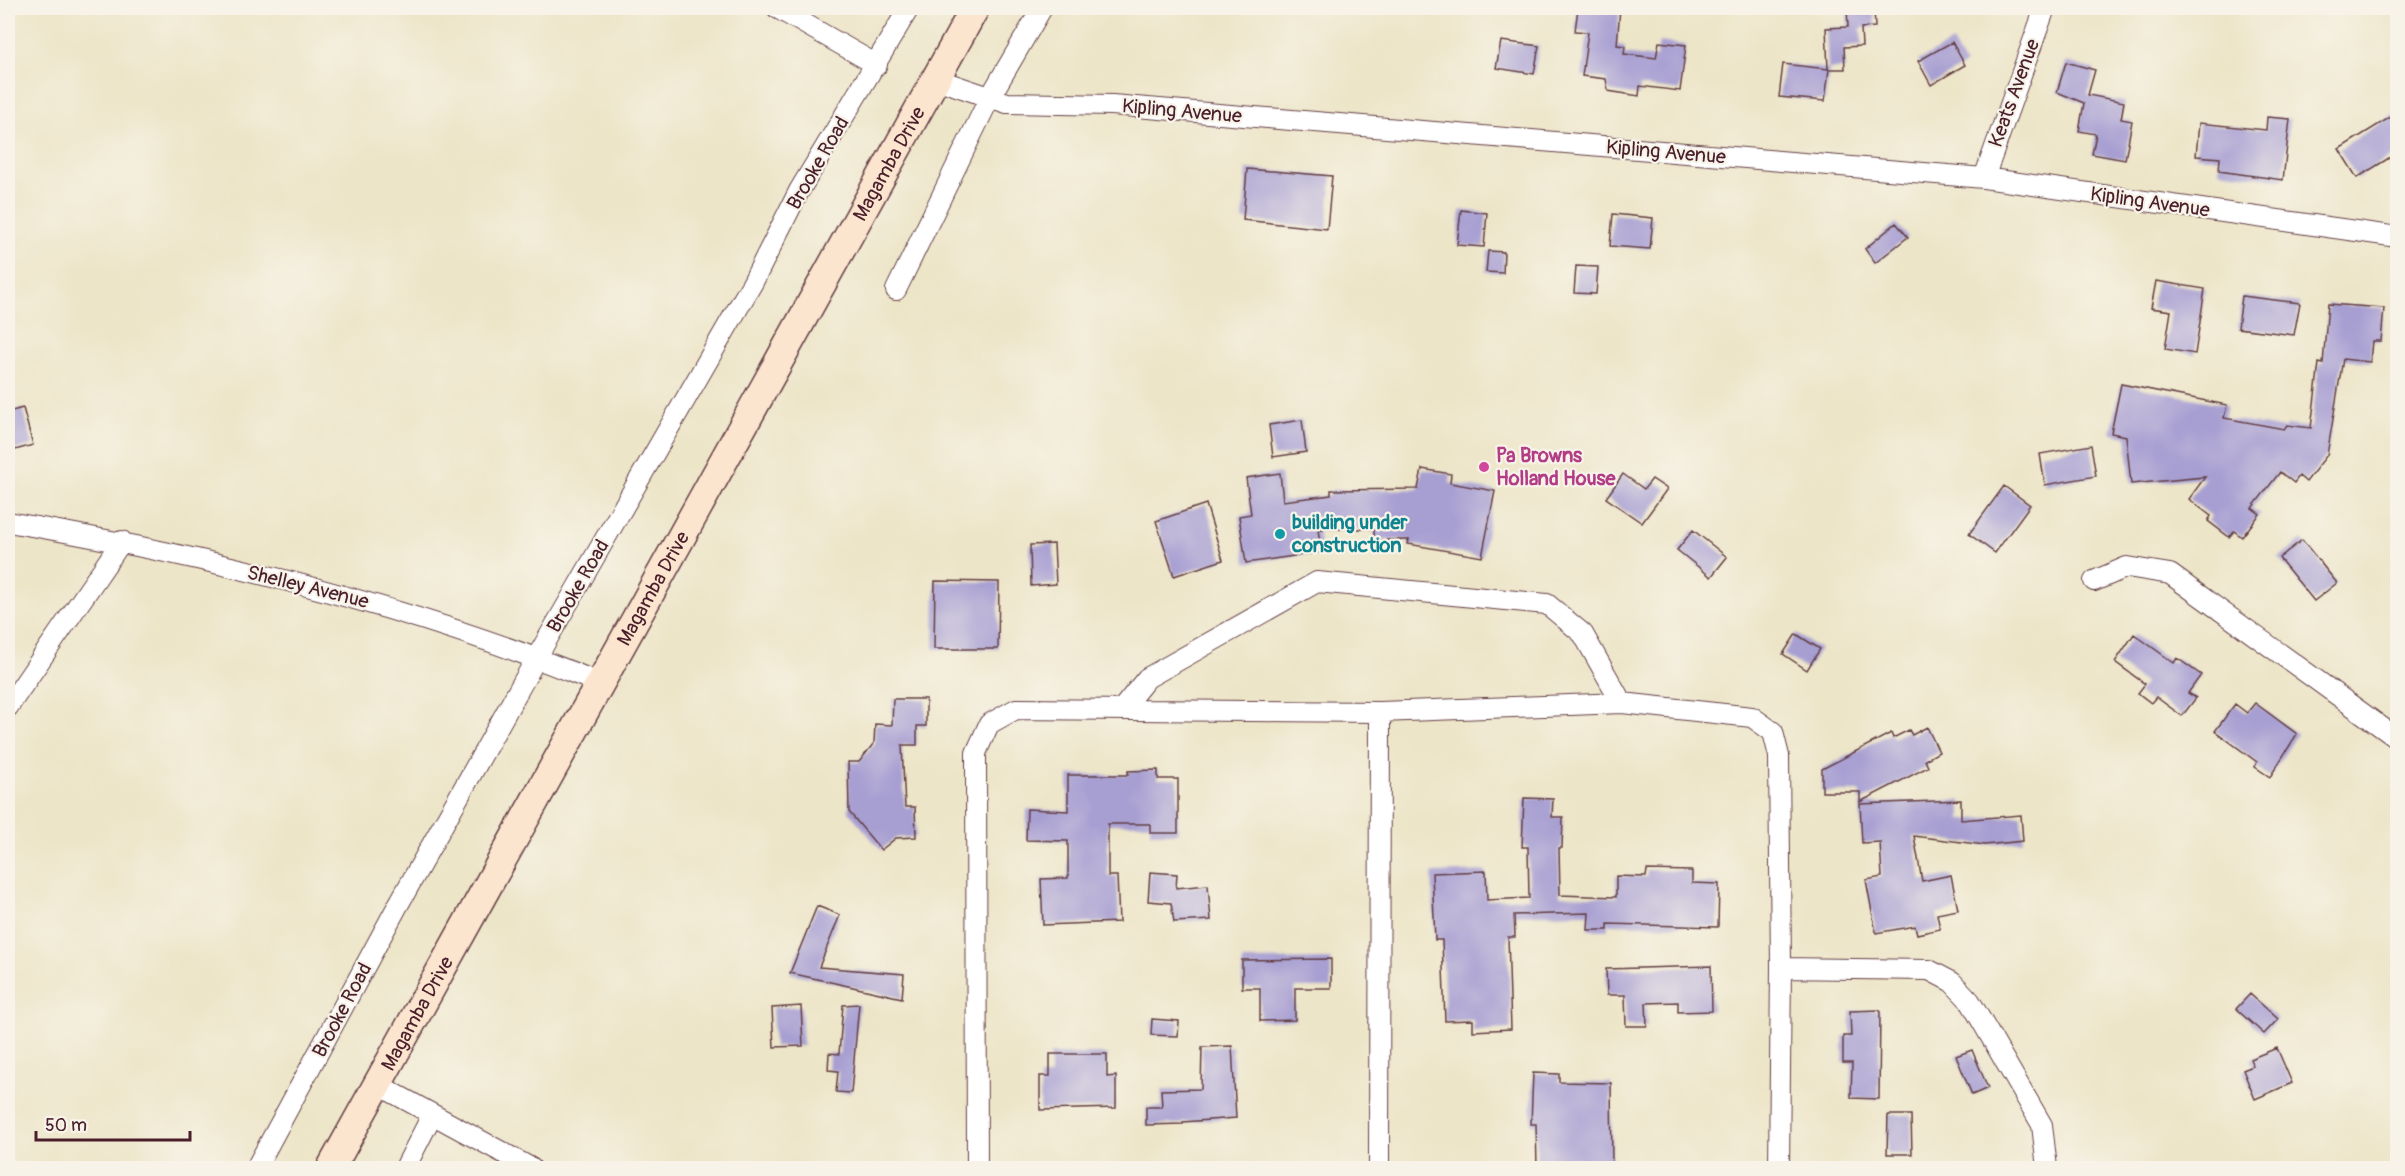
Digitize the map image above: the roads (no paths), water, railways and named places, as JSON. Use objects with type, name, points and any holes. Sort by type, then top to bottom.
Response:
[{"type":"street","points":[[777,8],[877,65]]},
{"type":"street","name":"Brooke Road","points":[[256,1168],[537,657],[753,282],[800,191],[909,8]]},
{"type":"street","name":"Magamba Drive","points":[[331,1168],[975,8]]},
{"type":"street","points":[[896,291],[990,98],[1042,8]]},
{"type":"street","name":"Keats Avenue","points":[[1984,178],[2045,8]]},
{"type":"street","name":"Kipling Avenue","points":[[936,79],[1007,103],[1112,105],[1984,178],[2397,237]]},
{"type":"street","name":"Shelley Avenue","points":[[8,522],[122,541],[369,602],[537,657],[599,683]]},
{"type":"street","points":[[8,707],[122,541]]},
{"type":"street","points":[[2094,581],[2127,567],[2170,574],[2397,739]]},
{"type":"street","points":[[1122,710],[1147,678],[1317,582],[1547,604],[1583,634],[1622,703]]},
{"type":"street","points":[[977,1168],[976,753],[989,724],[1016,709],[1380,712],[1622,703],[1752,717],[1773,732],[1779,756],[1781,968],[1779,1168]]},
{"type":"street","points":[[1379,1168],[1380,712]]},
{"type":"street","points":[[1781,968],[1929,970],[1952,982],[1970,1000],[2042,1125],[2047,1168]]},
{"type":"street","points":[[377,1084],[531,1168]]},
{"type":"street","points":[[405,1168],[432,1115]]},
{"type":"place","name":"Pa Browns Holland House","points":[[1484,467]]},
{"type":"place","name":"building under construction","points":[[1280,534]]}]
